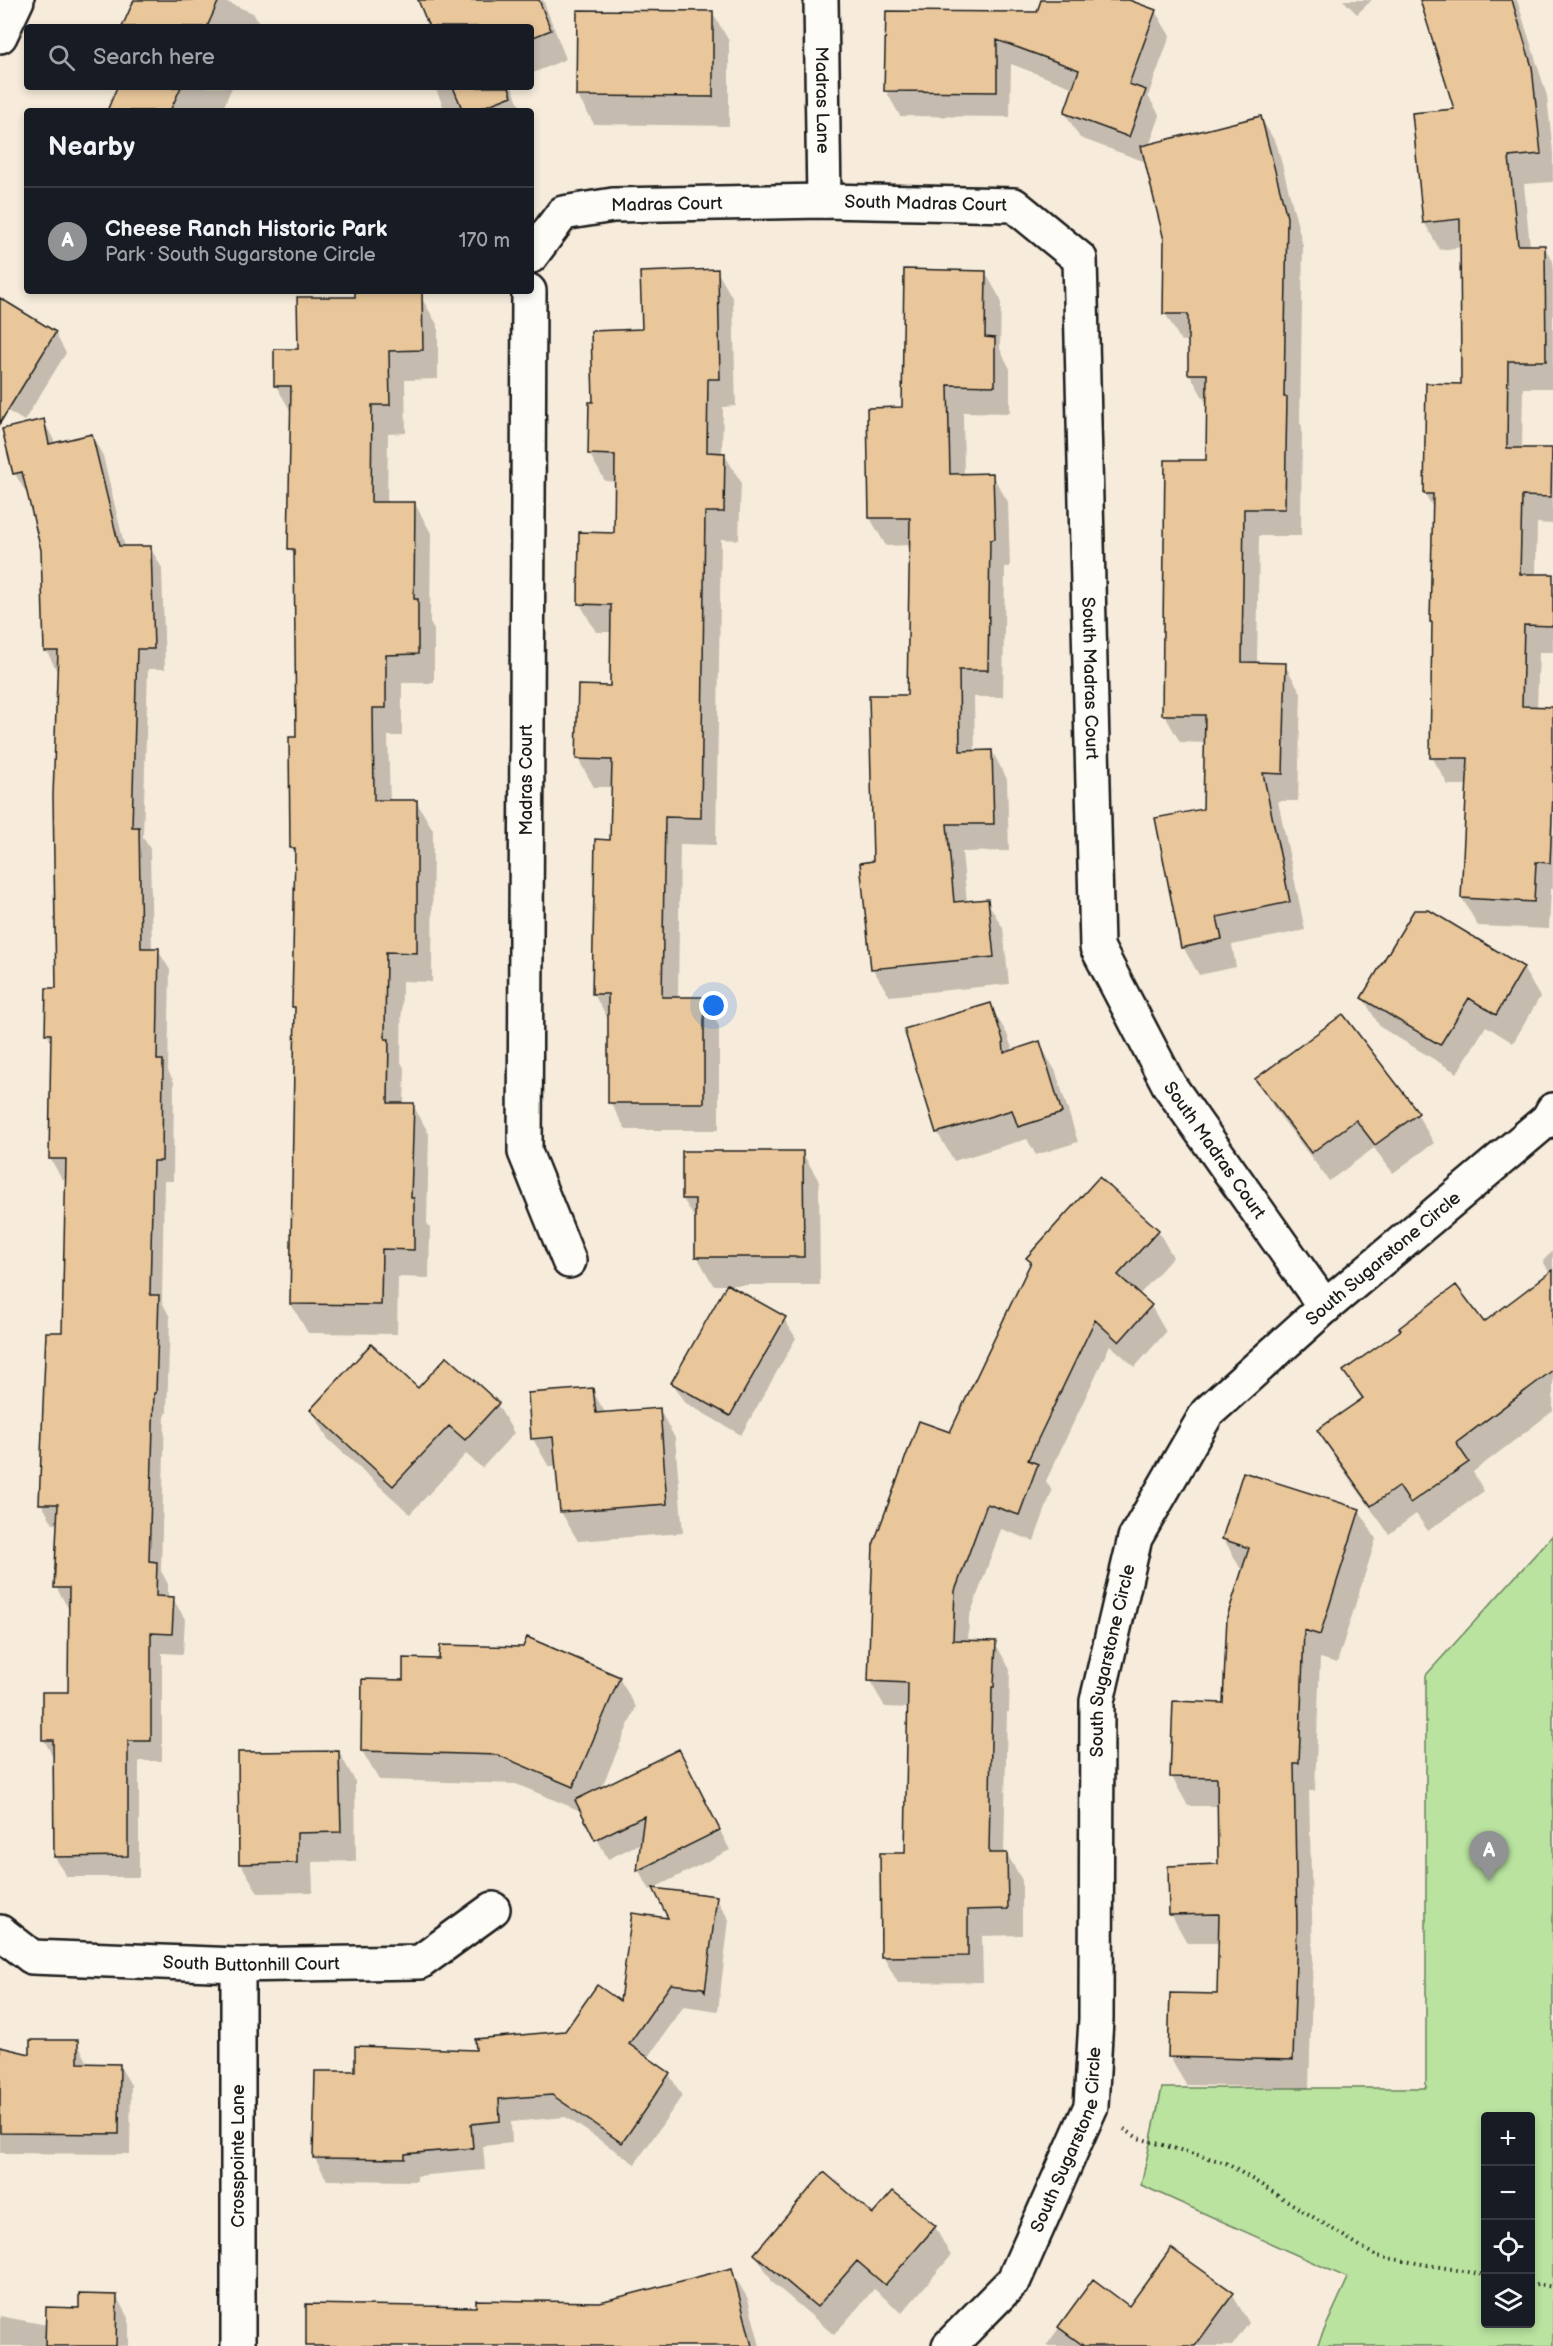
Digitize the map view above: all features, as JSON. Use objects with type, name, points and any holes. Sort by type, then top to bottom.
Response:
[{"type":"street","points":[[0,36],[17,0]]},
{"type":"street","name":"Madras Lane","points":[[821,0],[824,201]]},
{"type":"street","name":"Madras Court","points":[[534,252],[562,213],[613,205],[824,201]]},
{"type":"street","name":"South Madras Court","points":[[824,201],[1014,205],[1080,259],[1097,947],[1169,1085],[1325,1307]]},
{"type":"street","name":"Madras Court","points":[[529,294],[525,1152],[569,1261]]},
{"type":"street","name":"South Sugarstone Circle","points":[[949,2346],[1014,2280],[1091,2106],[1096,2019],[1097,1701],[1135,1538],[1207,1413],[1325,1307],[1548,1119],[1553,1110]]},
{"type":"street","name":"South Buttonhill Court","points":[[0,1932],[32,1957],[238,1965],[420,1962],[493,1909]]},
{"type":"street","name":"Crosspointe Lane","points":[[238,1965],[238,2346]]},
{"type":"path","points":[[1091,2106],[1138,2138],[1226,2163],[1376,2256],[1481,2274]]},
{"type":"path","points":[[1535,2284],[1553,2287]]},
{"type":"green space","points":[[1553,1535],[1553,2346],[1317,2346],[1348,2278],[1141,2185],[1162,2088],[1426,2088],[1426,1675]]},
{"type":"building","points":[[134,0],[219,0],[208,24],[123,24]]},
{"type":"building","points":[[418,0],[539,0],[551,30],[534,37],[534,24],[428,24]]},
{"type":"building","points":[[1041,0],[1129,0],[1156,10],[1129,84],[1146,90],[1129,137],[1064,113],[1079,70],[997,40],[997,92],[884,91],[886,11],[1037,12]]},
{"type":"building","points":[[1420,0],[1512,0],[1532,67],[1541,154],[1509,157],[1518,245],[1545,245],[1546,361],[1508,361],[1507,448],[1552,448],[1551,497],[1522,496],[1520,574],[1553,574],[1553,626],[1524,625],[1522,706],[1553,707],[1550,863],[1536,862],[1534,902],[1461,898],[1468,758],[1430,758],[1433,494],[1424,494],[1426,383],[1461,384],[1460,219],[1423,223],[1412,113],[1454,109]]},
{"type":"building","points":[[577,10],[713,11],[713,97],[576,96]]},
{"type":"building","points":[[116,90],[180,90],[171,108],[108,108]]},
{"type":"building","points":[[454,90],[510,90],[512,96],[481,108],[462,108]]},
{"type":"building","points":[[1261,116],[1287,217],[1285,509],[1244,509],[1242,662],[1286,663],[1283,774],[1263,773],[1290,902],[1217,917],[1222,939],[1181,948],[1155,818],[1203,809],[1205,715],[1162,715],[1165,460],[1206,460],[1207,374],[1188,374],[1188,314],[1163,314],[1164,240],[1141,146]]},
{"type":"building","points":[[718,269],[720,379],[708,379],[707,452],[725,453],[724,512],[705,512],[701,818],[665,817],[662,997],[704,997],[704,1103],[608,1103],[608,994],[592,994],[595,839],[610,840],[612,760],[576,759],[578,685],[610,686],[611,605],[578,604],[579,532],[614,533],[615,455],[588,454],[589,402],[593,402],[591,331],[642,329],[640,272]]},
{"type":"building","points":[[904,269],[986,271],[985,337],[995,338],[995,386],[948,385],[950,474],[993,473],[995,539],[990,540],[988,670],[959,670],[960,751],[992,750],[994,824],[947,824],[954,902],[988,899],[994,957],[871,969],[860,863],[873,861],[869,695],[907,695],[910,518],[869,518],[867,408],[902,407]]},
{"type":"building","points":[[355,294],[422,294],[423,350],[389,351],[390,405],[372,405],[371,502],[415,502],[414,599],[418,599],[418,654],[386,655],[386,708],[373,708],[374,800],[417,800],[417,953],[386,952],[385,1039],[389,1039],[388,1103],[414,1103],[411,1198],[414,1198],[414,1250],[382,1249],[381,1305],[290,1304],[295,848],[290,848],[289,737],[296,737],[294,549],[288,549],[291,386],[274,386],[274,349],[298,349],[297,297],[355,297]]},
{"type":"building","points":[[0,298],[56,332],[0,423]]},
{"type":"building","points":[[44,419],[49,444],[92,434],[119,546],[151,546],[154,649],[137,649],[132,827],[139,827],[141,948],[159,948],[157,1060],[163,1060],[162,1161],[153,1161],[150,1295],[159,1295],[149,1561],[157,1562],[156,1596],[174,1597],[172,1634],[151,1633],[151,1741],[128,1741],[128,1856],[54,1857],[53,1740],[42,1740],[42,1692],[68,1692],[69,1588],[54,1588],[58,1504],[39,1504],[46,1332],[62,1332],[66,1159],[49,1159],[51,1034],[45,1034],[46,988],[56,988],[53,796],[58,651],[44,651],[41,550],[22,472],[13,474],[2,429]]},
{"type":"building","points":[[1414,910],[1429,910],[1524,967],[1496,1015],[1469,998],[1440,1045],[1361,998]]},
{"type":"building","points":[[991,1003],[1003,1040],[1004,1053],[1040,1041],[1062,1113],[1018,1127],[1012,1110],[936,1133],[904,1029]]},
{"type":"building","points":[[1343,1014],[1419,1113],[1375,1145],[1356,1120],[1311,1153],[1255,1079]]},
{"type":"building","points":[[682,1151],[803,1151],[804,1257],[695,1257],[695,1199],[682,1199]]},
{"type":"building","points":[[1099,1177],[1159,1230],[1118,1275],[1152,1305],[1119,1342],[1095,1320],[1028,1460],[1038,1464],[1019,1515],[987,1504],[955,1591],[953,1640],[996,1641],[994,1687],[992,1687],[989,1853],[1007,1853],[1008,1909],[968,1910],[968,1956],[881,1957],[880,1853],[905,1853],[908,1683],[868,1681],[873,1545],[919,1421],[950,1432],[1031,1262],[1026,1258]]},
{"type":"building","points":[[1553,1270],[1553,1370],[1456,1443],[1469,1462],[1410,1503],[1399,1486],[1371,1506],[1317,1430],[1363,1398],[1343,1371],[1401,1330],[1399,1328],[1456,1285],[1484,1322]]},
{"type":"building","points":[[727,1284],[786,1317],[730,1416],[671,1383]]},
{"type":"building","points":[[371,1344],[418,1388],[447,1356],[499,1403],[465,1440],[449,1426],[393,1486],[310,1410]]},
{"type":"building","points":[[593,1388],[596,1413],[660,1408],[667,1504],[560,1512],[553,1437],[531,1439],[528,1393]]},
{"type":"building","points":[[1243,1472],[1360,1509],[1320,1635],[1304,1630],[1299,1763],[1294,1763],[1297,1926],[1293,2060],[1168,2057],[1170,1993],[1217,1994],[1219,1914],[1169,1915],[1168,1866],[1218,1864],[1217,1778],[1170,1777],[1173,1701],[1223,1703],[1227,1617],[1249,1548],[1222,1539]]},
{"type":"building","points":[[527,1637],[620,1677],[573,1787],[498,1755],[361,1751],[362,1679],[403,1680],[403,1658],[439,1659],[440,1645],[523,1647]]},
{"type":"building","points":[[679,1749],[720,1830],[637,1871],[644,1816],[595,1840],[575,1800]]},
{"type":"building","points":[[339,1751],[341,1832],[297,1833],[297,1863],[239,1864],[238,1752]]},
{"type":"building","points":[[653,1888],[717,1896],[705,1992],[703,1988],[671,1984],[629,2044],[670,2073],[622,2143],[552,2095],[499,2099],[500,2121],[471,2124],[473,2148],[405,2154],[405,2159],[313,2158],[315,2071],[355,2071],[355,2046],[476,2050],[475,2039],[565,2031],[597,1985],[620,2001],[632,1913],[668,1918]]},
{"type":"building","points":[[30,2040],[78,2040],[78,2063],[120,2064],[119,2134],[0,2133],[0,2047],[30,2054]]},
{"type":"building","points":[[824,2172],[873,2214],[893,2191],[936,2226],[885,2285],[857,2261],[817,2307],[754,2254]]},
{"type":"building","points":[[1171,2248],[1234,2293],[1195,2346],[1084,2346],[1058,2327],[1093,2279],[1129,2306]]},
{"type":"building","points":[[732,2268],[752,2346],[306,2346],[306,2304],[476,2307],[476,2300],[600,2302]]},
{"type":"building","points":[[79,2294],[117,2295],[116,2346],[45,2346],[46,2307],[79,2308]]},
{"type":"place","name":"Cheese Ranch Historic Park","points":[[1489,1881]]}]
